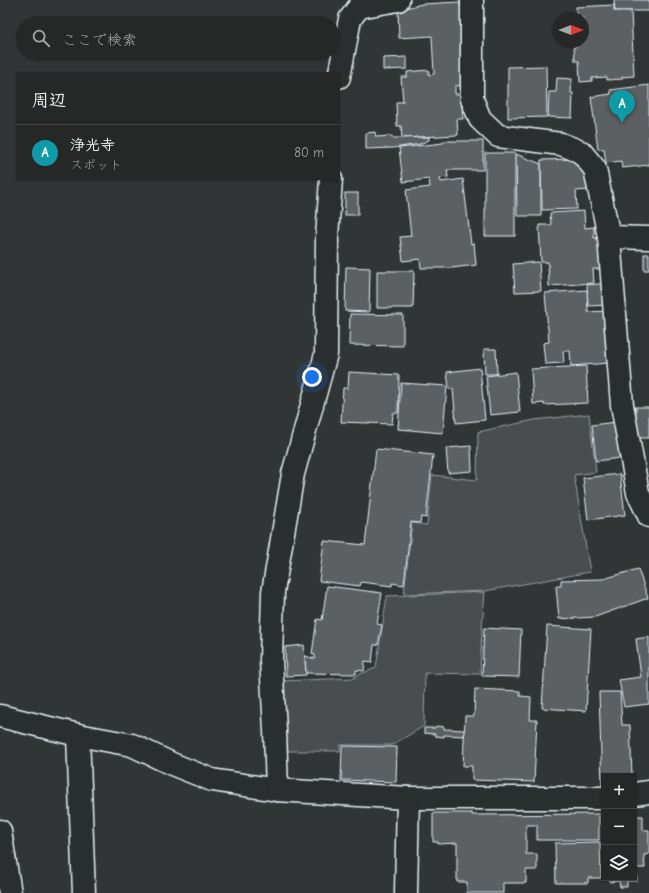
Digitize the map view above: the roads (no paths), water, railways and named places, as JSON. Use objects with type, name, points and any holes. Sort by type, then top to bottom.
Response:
[{"type":"street","points":[[340,72],[350,19],[359,7],[398,0]]},
{"type":"street","points":[[472,0],[472,99],[480,119],[498,136],[561,144],[581,152],[595,169],[609,237],[622,405],[638,493],[649,516]]},
{"type":"street","points":[[277,790],[275,730],[270,660],[273,592],[292,474],[326,354],[327,238],[331,180]]},
{"type":"street","points":[[609,237],[649,238]]},
{"type":"street","points":[[0,716],[78,735],[132,745],[172,764],[212,780],[277,790],[408,798],[601,798]]},
{"type":"street","points":[[78,735],[84,893]]},
{"type":"street","points":[[637,794],[649,792]]},
{"type":"street","points":[[406,893],[408,798]]},
{"type":"street","points":[[0,831],[10,893]]},
{"type":"place","name":"浄光寺","points":[[622,123]]}]
